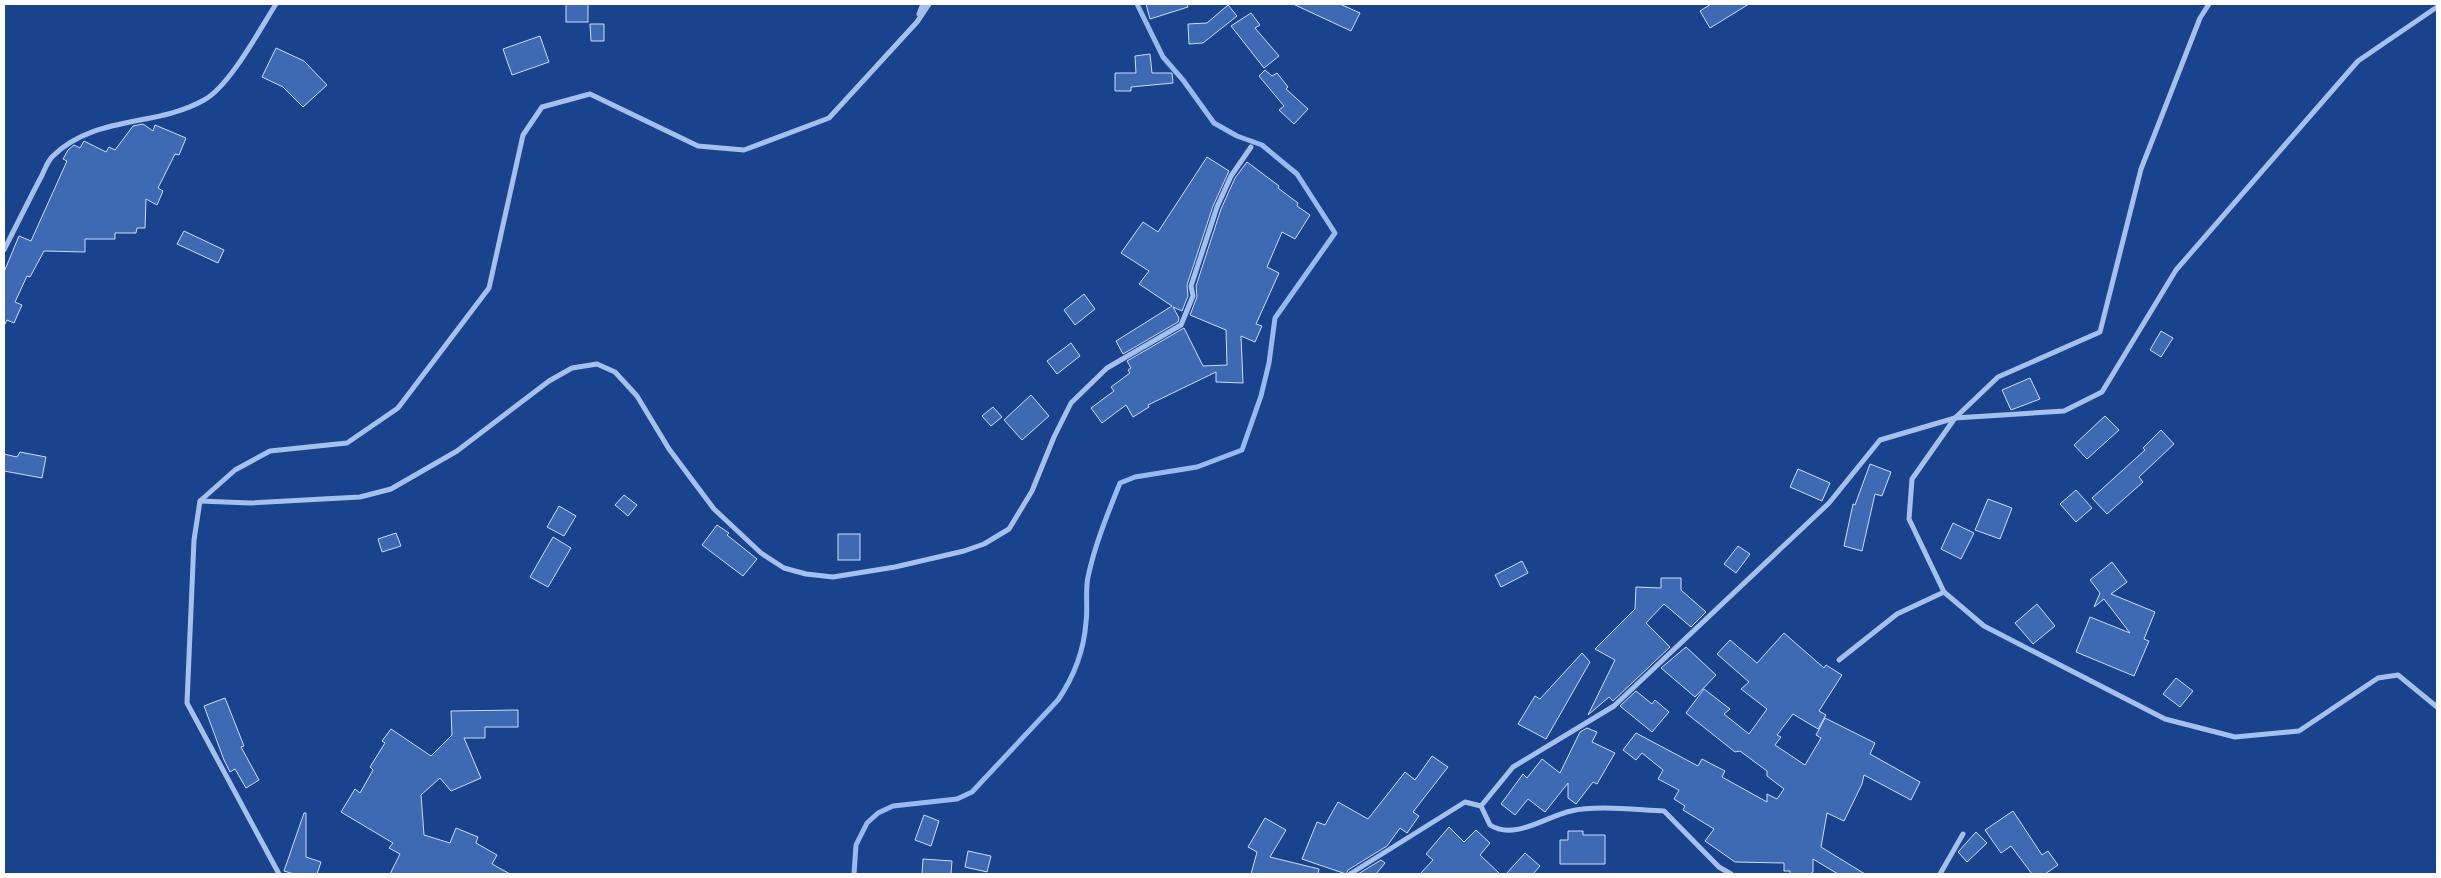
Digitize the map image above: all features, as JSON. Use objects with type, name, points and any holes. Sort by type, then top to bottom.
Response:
[{"type":"street","points":[[4,250],[52,156],[68,144],[98,129],[118,123],[170,113],[206,100],[234,68],[276,4]]},
{"type":"street","points":[[917,22],[923,4]]},
{"type":"street","points":[[279,874],[187,703],[194,540],[200,501],[235,470],[270,451],[347,443],[398,408],[489,288],[523,135],[542,107],[590,94],[698,146],[744,150],[829,118],[917,22],[929,4]]},
{"type":"street","points":[[2209,4],[2200,18],[2141,169],[2100,332],[1998,377],[1955,418],[1912,479],[1909,519],[1944,592],[1984,626],[2165,720],[2235,737],[2299,731],[2378,678],[2398,675],[2437,707]]},
{"type":"street","points":[[1481,806],[1513,767],[1614,706],[1829,503],[1880,440],[1955,418],[2064,411],[2102,392],[2176,270],[2358,61],[2437,7]]},
{"type":"street","points":[[200,501],[250,503],[360,497],[391,489],[457,451],[550,381],[572,368],[597,364],[615,372],[637,396],[669,449],[714,509],[761,553],[784,568],[806,574],[833,577],[895,567],[964,551],[984,544],[1009,529],[1036,484],[1054,437],[1070,403],[1106,368],[1181,326],[1193,296],[1191,286],[1216,207],[1231,176],[1251,147]]},
{"type":"street","points":[[1838,660],[1897,614],[1944,592]]},
{"type":"street","points":[[1350,874],[1465,802],[1481,806]]},
{"type":"street","points":[[1481,806],[1490,825],[1502,830],[1516,829],[1584,808],[1664,811],[1719,867],[1731,874]]},
{"type":"street","points":[[1940,874],[1963,834]]},
{"type":"building","points":[[566,4],[588,4],[588,22],[566,22]]},
{"type":"building","points":[[1146,4],[1187,4],[1188,7],[1150,19]]},
{"type":"building","points":[[1293,4],[1340,4],[1360,13],[1351,31]]},
{"type":"building","points":[[1711,4],[1749,4],[1710,28],[1700,11]]},
{"type":"building","points":[[1228,5],[1237,16],[1203,43],[1189,44],[1188,24],[1207,23]]},
{"type":"building","points":[[1251,13],[1260,25],[1255,28],[1279,56],[1264,68],[1231,26]]},
{"type":"building","points":[[590,24],[604,24],[604,41],[591,41]]},
{"type":"building","points":[[540,36],[549,62],[512,75],[503,49]]},
{"type":"building","points":[[276,48],[304,61],[327,85],[303,107],[283,87],[262,77]]},
{"type":"building","points":[[1150,54],[1152,73],[1172,73],[1173,83],[1131,87],[1131,91],[1115,91],[1115,73],[1136,73],[1135,56]]},
{"type":"building","points":[[1265,70],[1272,76],[1277,73],[1288,87],[1286,89],[1308,109],[1294,124],[1279,110],[1284,106],[1259,76]]},
{"type":"building","points":[[143,124],[153,131],[155,125],[186,138],[179,155],[175,154],[158,188],[163,191],[157,205],[146,199],[145,228],[137,228],[136,233],[115,233],[115,239],[85,239],[85,252],[44,251],[30,277],[27,276],[15,302],[22,305],[14,323],[7,320],[4,326],[4,272],[19,236],[31,241],[67,161],[63,159],[68,150],[74,145],[80,148],[84,141],[106,152],[109,147],[115,150],[133,126]]},
{"type":"building","points":[[1207,157],[1229,171],[1213,206],[1187,285],[1188,296],[1182,311],[1173,307],[1179,318],[1178,322],[1123,354],[1116,341],[1172,306],[1139,284],[1149,271],[1121,253],[1143,222],[1158,232]]},
{"type":"building","points":[[1247,162],[1279,186],[1278,188],[1298,203],[1297,206],[1310,215],[1295,239],[1282,232],[1267,267],[1279,273],[1256,324],[1262,326],[1255,342],[1241,336],[1243,383],[1216,382],[1216,372],[1148,405],[1149,407],[1133,417],[1126,405],[1102,423],[1091,408],[1114,391],[1111,387],[1130,373],[1128,370],[1131,368],[1127,361],[1184,328],[1203,366],[1227,365],[1226,330],[1190,315],[1197,297],[1196,286],[1221,209],[1235,178]]},
{"type":"building","points":[[184,231],[224,250],[218,263],[177,244]]},
{"type":"building","points":[[1084,294],[1095,309],[1075,325],[1064,310]]},
{"type":"building","points":[[2161,331],[2173,338],[2161,357],[2150,350]]},
{"type":"building","points":[[1071,343],[1080,356],[1057,374],[1047,361]]},
{"type":"building","points":[[2030,378],[2040,399],[2011,410],[2002,390]]},
{"type":"building","points":[[1031,395],[1049,416],[1022,440],[1004,420]]},
{"type":"building","points":[[993,407],[1002,417],[991,426],[982,416]]},
{"type":"building","points":[[2105,416],[2119,430],[2087,459],[2074,445]]},
{"type":"building","points":[[2161,430],[2174,444],[2139,477],[2143,482],[2107,514],[2092,498],[2145,450],[2143,448]]},
{"type":"building","points":[[20,452],[46,457],[42,478],[4,471],[4,454],[17,457]]},
{"type":"building","points":[[1870,464],[1891,472],[1882,496],[1875,494],[1862,551],[1844,546],[1853,504],[1855,505]]},
{"type":"building","points":[[1798,469],[1830,483],[1822,501],[1790,487]]},
{"type":"building","points":[[2076,490],[2092,508],[2076,522],[2060,504]]},
{"type":"building","points":[[624,495],[637,505],[628,516],[615,505]]},
{"type":"building","points":[[1988,499],[2012,508],[2000,539],[1975,530]]},
{"type":"building","points":[[559,506],[576,516],[564,536],[547,527]]},
{"type":"building","points":[[1953,523],[1974,533],[1961,559],[1941,549]]},
{"type":"building","points":[[717,525],[729,533],[727,535],[757,559],[743,576],[702,545]]},
{"type":"building","points":[[396,533],[401,546],[382,552],[378,539]]},
{"type":"building","points":[[838,534],[860,534],[860,560],[838,560]]},
{"type":"building","points":[[553,537],[571,548],[548,587],[530,577]]},
{"type":"building","points":[[1738,546],[1750,554],[1736,573],[1724,564]]},
{"type":"building","points":[[1522,561],[1528,573],[1501,587],[1495,575]]},
{"type":"building","points":[[2112,562],[2127,582],[2111,594],[2155,612],[2144,639],[2149,641],[2134,676],[2076,652],[2090,617],[2130,633],[2104,599],[2094,607],[2100,593],[2090,580]]},
{"type":"building","points":[[1661,578],[1681,578],[1681,590],[1706,612],[1691,627],[1664,604],[1646,623],[1670,647],[1613,701],[1609,697],[1588,715],[1615,660],[1595,649],[1635,609],[1636,587],[1661,588]]},
{"type":"building","points":[[2037,604],[2055,626],[2033,644],[2015,623]]},
{"type":"building","points":[[1784,633],[1824,668],[1826,665],[1842,675],[1819,711],[1826,715],[1818,729],[1793,714],[1777,735],[1781,737],[1775,745],[1805,765],[1821,738],[1816,735],[1825,718],[1875,743],[1870,754],[1920,782],[1911,800],[1864,775],[1862,784],[1844,821],[1827,813],[1821,847],[1865,874],[1838,874],[1813,859],[1813,872],[1810,874],[1790,874],[1790,871],[1784,871],[1784,863],[1735,862],[1705,841],[1714,829],[1683,810],[1685,806],[1674,799],[1679,790],[1658,779],[1663,770],[1642,753],[1636,760],[1623,750],[1636,733],[1698,766],[1702,759],[1725,771],[1722,777],[1767,802],[1767,794],[1777,799],[1784,789],[1767,776],[1767,771],[1740,751],[1735,752],[1686,713],[1704,689],[1730,709],[1724,714],[1749,734],[1767,709],[1741,689],[1749,682],[1717,654],[1730,640],[1757,663]]},
{"type":"building","points":[[1686,647],[1716,675],[1695,697],[1661,668]]},
{"type":"building","points":[[1582,653],[1590,662],[1546,739],[1518,724],[1535,696],[1540,699]]},
{"type":"building","points":[[2176,678],[2193,691],[2180,707],[2163,694]]},
{"type":"building","points":[[1636,691],[1652,704],[1655,700],[1669,712],[1652,732],[1620,706]]},
{"type":"building","points":[[225,698],[244,746],[241,747],[259,780],[246,788],[235,769],[230,772],[204,706]]},
{"type":"building","points":[[518,710],[518,727],[485,727],[485,738],[464,738],[481,778],[451,791],[440,778],[421,795],[424,835],[450,843],[456,828],[478,837],[476,843],[497,855],[492,864],[510,874],[390,874],[400,854],[389,848],[393,843],[341,812],[355,789],[360,793],[373,770],[370,767],[385,743],[382,741],[391,729],[431,756],[452,735],[451,711]]},
{"type":"building","points":[[1587,728],[1597,732],[1592,742],[1615,753],[1597,784],[1593,782],[1576,804],[1568,798],[1568,783],[1545,812],[1528,799],[1515,815],[1501,804],[1523,774],[1527,778],[1542,759],[1560,773],[1580,732]]},
{"type":"building","points":[[1432,756],[1448,767],[1413,812],[1419,816],[1407,833],[1400,828],[1387,846],[1348,870],[1346,874],[1302,859],[1317,822],[1325,825],[1338,802],[1368,819],[1405,772],[1415,780]]},
{"type":"building","points":[[2013,811],[2042,855],[2048,851],[2058,865],[2045,874],[2032,874],[2011,846],[2001,853],[1985,830]]},
{"type":"building","points":[[304,813],[306,813],[306,857],[321,862],[317,874],[294,874],[284,871]]},
{"type":"building","points":[[924,815],[939,821],[931,846],[915,840]]},
{"type":"building","points":[[1265,818],[1286,830],[1270,857],[1319,869],[1318,874],[1251,874],[1257,852],[1248,847]]},
{"type":"building","points":[[1449,827],[1464,842],[1476,830],[1490,843],[1480,855],[1500,874],[1420,874],[1433,860],[1426,854]]},
{"type":"building","points":[[1568,831],[1583,831],[1583,835],[1605,835],[1605,864],[1560,864],[1560,840],[1568,840]]},
{"type":"building","points":[[1976,832],[1987,843],[1967,862],[1958,852]]},
{"type":"building","points":[[968,851],[991,856],[987,872],[965,867]]},
{"type":"building","points":[[1525,853],[1540,866],[1533,874],[1506,874]]},
{"type":"building","points":[[923,859],[952,861],[951,874],[922,874]]},
{"type":"building","points":[[1381,860],[1385,863],[1376,874],[1358,874]]},
{"type":"waterway","points":[[854,874],[856,845],[867,823],[878,813],[893,806],[957,799],[972,792],[1058,700],[1073,673],[1080,653],[1085,632],[1088,577],[1106,517],[1120,483],[1135,477],[1197,467],[1242,450],[1261,396],[1269,363],[1275,318],[1335,233],[1297,174],[1262,145],[1237,136],[1214,123],[1183,80],[1163,57],[1137,4]]}]
